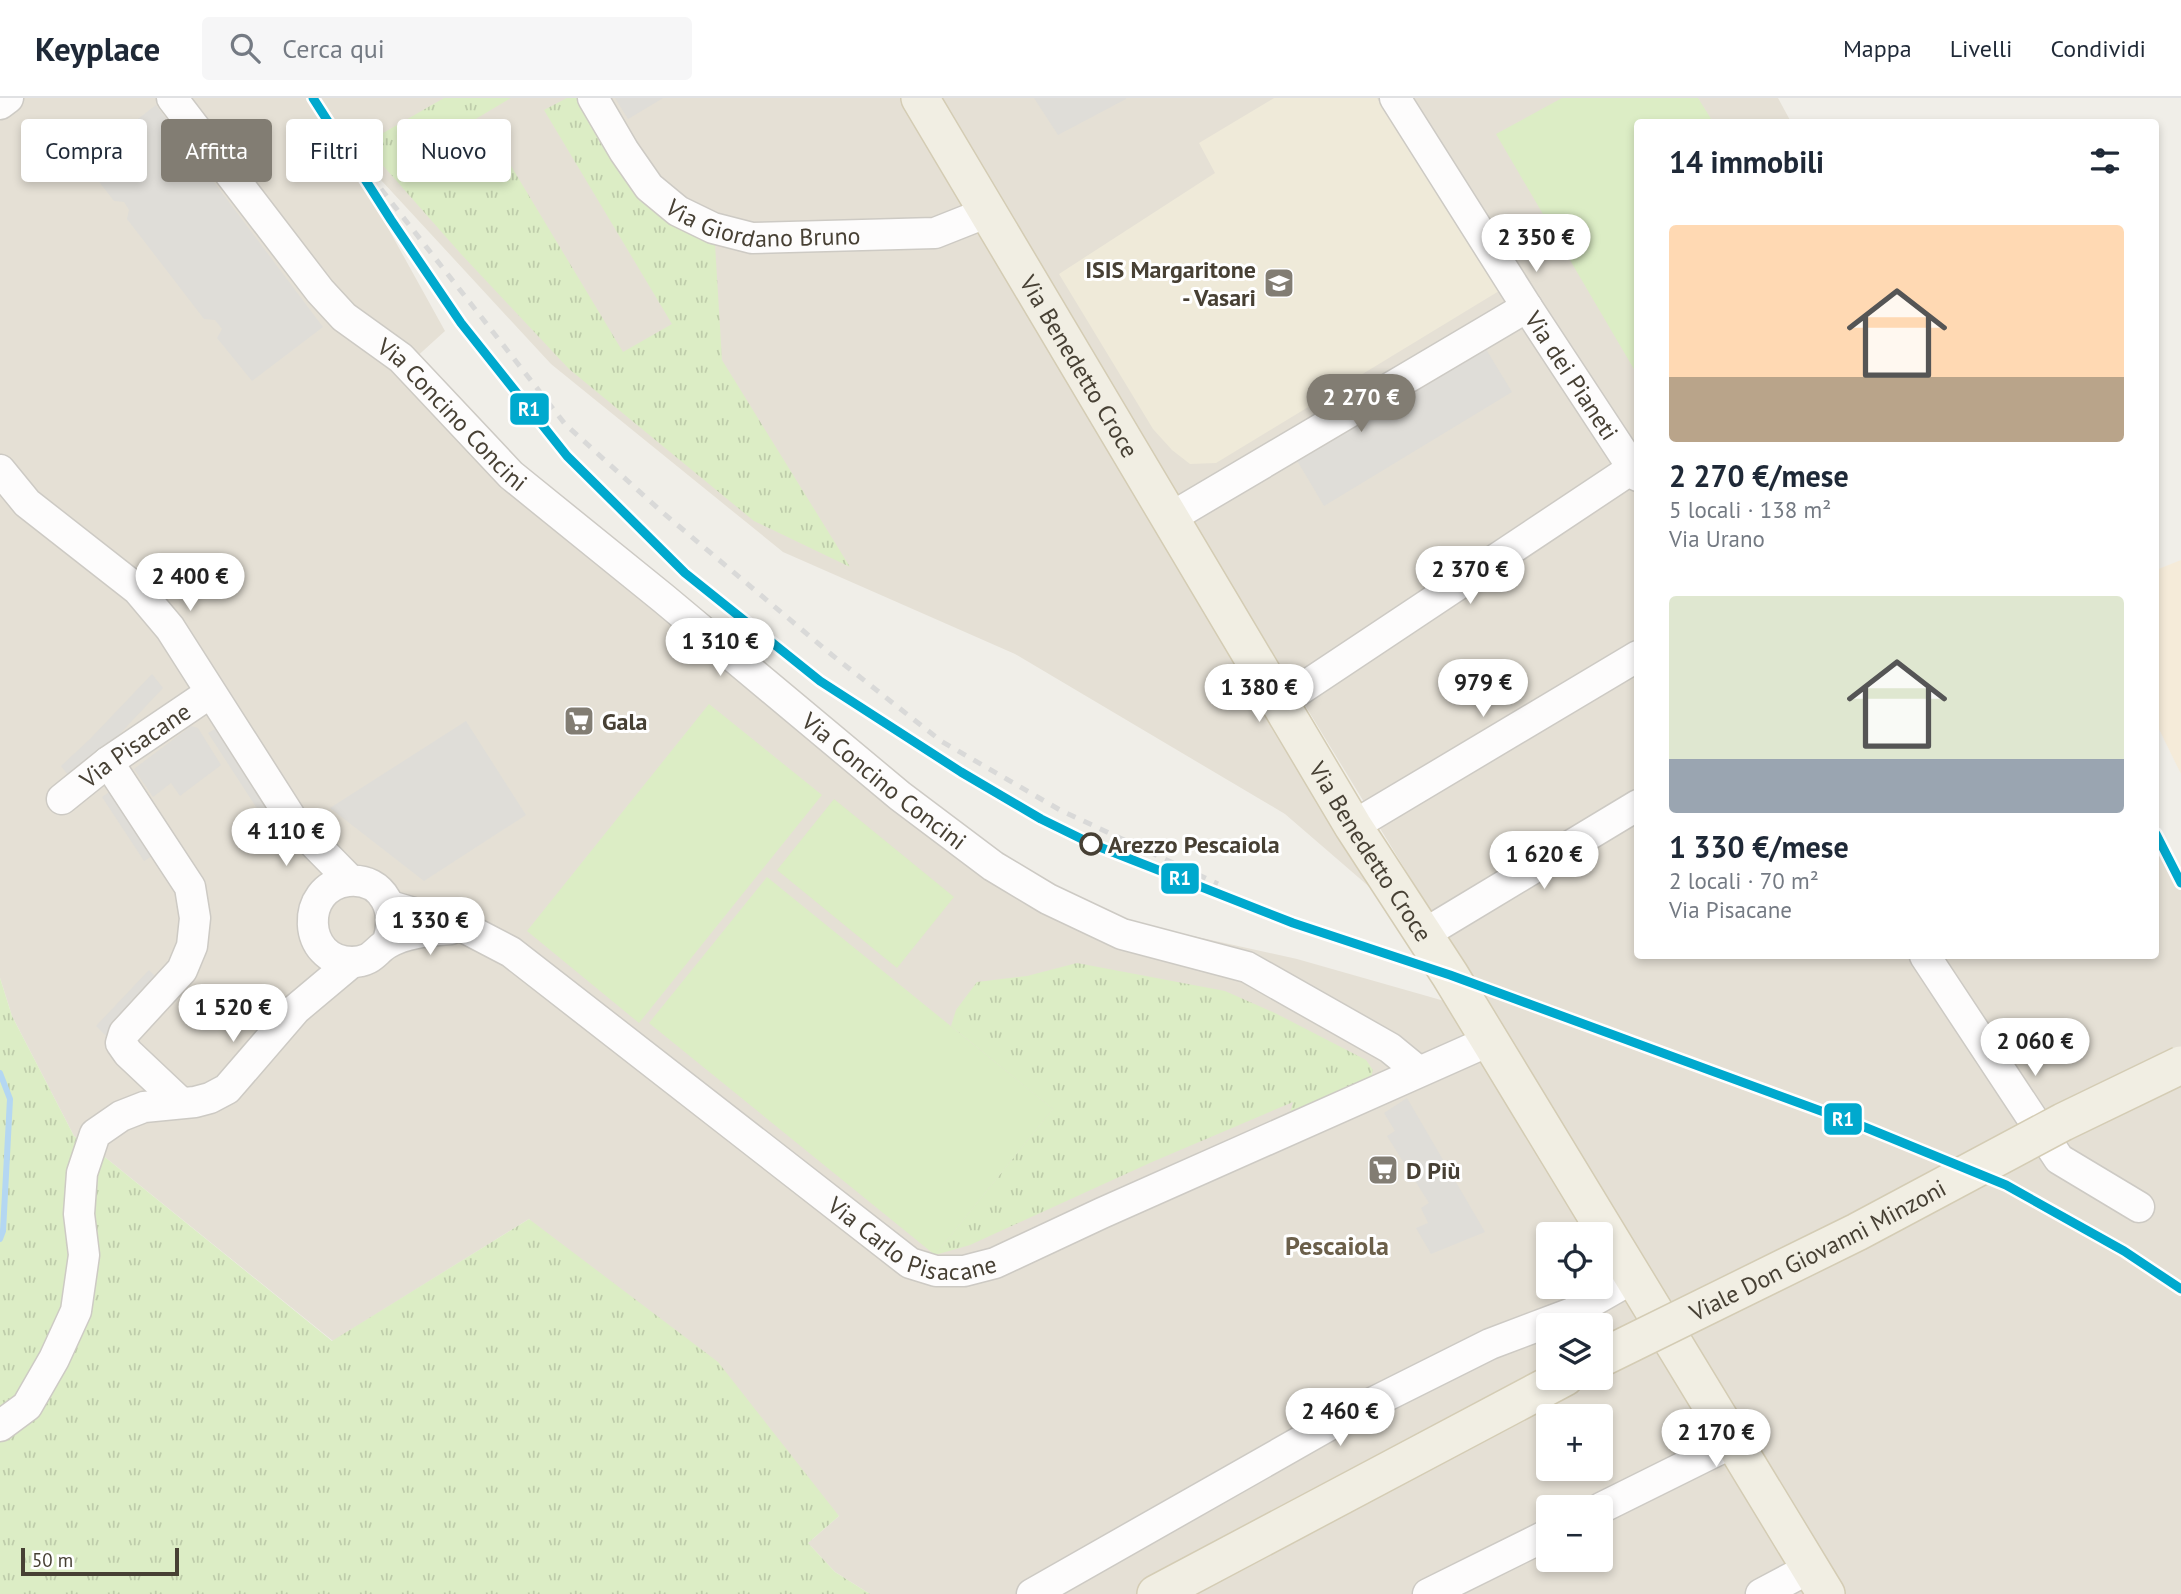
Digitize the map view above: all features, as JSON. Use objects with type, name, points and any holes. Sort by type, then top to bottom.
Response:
[{"type":"main road","name":"Via Benedetto Croce","points":[[926,101],[988,212],[1353,826],[1424,934],[1818,1581]]},
{"type":"main road","name":"Viale Don Giovanni Minzoni","points":[[1613,1353],[1857,1232],[2063,1122],[2181,1065]]},
{"type":"main road","points":[[1156,1594],[1540,1390]]},
{"type":"street","points":[[0,104],[8,98]]},
{"type":"street","name":"Via Concino Concini","points":[[172,98],[320,291],[344,317],[401,358],[510,475],[663,598],[900,796],[993,866],[1048,899],[1122,934],[1247,967],[1390,1048],[1418,1071]]},
{"type":"street","name":"Via Giordano Bruno","points":[[593,98],[649,187],[678,211],[713,228],[752,238],[935,233],[988,212]]},
{"type":"street","name":"Via dei Pianeti","points":[[1395,98],[1634,470]]},
{"type":"street","points":[[1170,518],[1527,307]]},
{"type":"street","points":[[0,470],[27,503],[138,590],[170,628],[295,824],[320,896]]},
{"type":"street","points":[[1280,703],[1634,473]]},
{"type":"street","points":[[1353,826],[1634,658]]},
{"type":"street","name":"Via Pisacane","points":[[62,799],[108,762],[210,692]]},
{"type":"street","points":[[108,762],[190,887],[195,918],[192,946],[182,970],[124,1033],[121,1043],[128,1053],[180,1102]]},
{"type":"street","points":[[1424,934],[1634,807]]},
{"type":"street","points":[[295,824],[350,880],[374,887],[390,906],[392,931],[387,943],[365,960],[352,962],[339,960],[319,945],[311,920],[320,896],[328,888],[350,880]]},
{"type":"street","points":[[390,906],[465,928]]},
{"type":"street","points":[[387,943],[420,932],[465,928]]},
{"type":"street","name":"Via Carlo Pisacane","points":[[465,928],[511,952],[910,1263],[936,1271],[964,1271],[995,1263],[1489,1041]]},
{"type":"street","points":[[296,1009],[319,945]]},
{"type":"street","points":[[1927,959],[2059,1159],[2139,1207]]},
{"type":"street","points":[[0,1426],[27,1406],[54,1359],[76,1311],[84,1255],[79,1214],[82,1173],[95,1134],[121,1116],[144,1107],[210,1098],[227,1089],[296,1009],[352,962]]},
{"type":"street","points":[[1032,1594],[1340,1419],[1490,1344],[1572,1313],[1633,1278]]},
{"type":"street","points":[[1613,1502],[1734,1442]]},
{"type":"street","points":[[1428,1594],[1536,1540]]},
{"type":"street","points":[[1760,1594],[1818,1581]]},
{"type":"shaded area","points":[[0,98],[921,98],[1424,934],[1285,814],[1015,654],[783,552],[551,364],[383,182],[383,119],[286,119],[286,182],[362,182],[445,331],[413,360],[515,469],[946,821],[1014,868],[1125,921],[1297,959],[1469,1008],[1461,961],[1167,479],[941,98],[1778,98],[1789,119],[1634,119],[1634,959],[2159,959],[2159,847],[2181,889],[2181,1594],[870,1594],[835,1572],[808,1543],[839,1516],[529,1219],[333,1341],[106,1158],[74,1136],[12,1016],[0,978]]},
{"type":"shaded area","points":[[615,98],[663,98],[628,119]]},
{"type":"shaded area","points":[[1034,98],[1126,98],[1126,99],[1058,135]]},
{"type":"shaded area","name":"ISIS Margaritone - Vasari","points":[[1274,98],[1377,98],[1499,291],[1216,463],[1190,464],[1172,450],[1153,429],[1059,274],[1215,173],[1199,143]]},
{"type":"shaded area","points":[[156,105],[167,119],[161,119],[161,182],[214,182],[323,327],[252,381],[217,338],[222,329],[215,320],[204,319],[127,219],[129,210],[124,202],[114,201],[99,182],[147,182],[147,119],[138,119]]},
{"type":"shaded area","points":[[1478,336],[1512,392],[1324,506],[1289,447]]},
{"type":"shaded area","points":[[2181,560],[2181,774],[2159,729],[2159,569]]},
{"type":"shaded area","points":[[152,674],[163,688],[96,759],[71,779],[61,766]]},
{"type":"shaded area","points":[[466,721],[526,815],[424,881],[330,808]]},
{"type":"shaded area","points":[[191,726],[198,728],[221,765],[180,796],[171,783],[153,797],[134,769]]},
{"type":"shaded area","points":[[215,729],[276,822],[269,827],[208,733]]},
{"type":"shaded area","points":[[114,789],[157,853],[144,861],[102,797]]},
{"type":"shaded area","points":[[149,970],[159,980],[106,1036],[96,1026]]},
{"type":"shaded area","points":[[1407,1098],[1485,1232],[1431,1254],[1416,1228],[1428,1223],[1421,1208],[1429,1203],[1387,1136],[1395,1131],[1384,1113]]},
{"type":"green space","points":[[444,98],[511,98],[476,119],[407,119]]},
{"type":"green space","points":[[567,98],[577,98],[631,189],[666,220],[715,244],[722,360],[850,567],[754,521],[569,369],[398,182],[511,182],[511,166],[623,352],[672,324],[544,110]]},
{"type":"green space","points":[[1562,98],[1698,98],[1711,119],[1634,119],[1634,369],[1496,134]]},
{"type":"green space","points":[[397,125],[397,181],[383,166],[383,133]]},
{"type":"green space","points":[[709,704],[822,795],[639,1023],[527,931]]},
{"type":"green space","points":[[834,799],[954,897],[897,968],[777,870]]},
{"type":"green space","points":[[767,877],[1053,1109],[935,1255],[649,1023]]},
{"type":"green space","points":[[1077,963],[1225,991],[1275,1013],[1366,1060],[1373,1070],[1369,1085],[1299,1117],[1290,1113],[1293,1102],[1152,1162],[970,1245],[935,1255],[1053,1109],[951,1026],[956,1010],[977,982],[1027,976]]},
{"type":"green space","points":[[0,978],[12,1016],[74,1136],[106,1158],[332,1341],[529,1219],[718,1362],[839,1516],[808,1543],[835,1572],[870,1594],[0,1594]]},
{"type":"waterway","points":[[0,1073],[10,1099],[3,1231],[0,1239]]},
{"type":"railway","points":[[313,98],[461,323],[567,456],[685,573],[820,681],[961,772],[1041,819],[1092,844],[1293,923],[1450,975],[1862,1126],[2006,1185],[2124,1251],[2181,1289]]},
{"type":"railway","points":[[381,189],[565,424],[662,512],[832,655],[941,741],[1060,810],[1218,884]]},
{"type":"transit line","name":"R1","points":[[313,98],[461,323],[567,456],[685,573],[820,681],[961,772],[1041,819],[1092,844],[1293,923],[1450,975],[1862,1126],[2006,1185],[2124,1251],[2181,1289]]},
{"type":"transit line","name":"R1","points":[[2159,840],[2181,883]]},
{"type":"place","name":"ISIS Margaritone - Vasari","points":[[1279,283]]},
{"type":"place","name":"Gala","points":[[579,721]]},
{"type":"place","name":"Arezzo Pescaiola","points":[[1091,844]]},
{"type":"place","name":"D Più","points":[[1383,1170]]},
{"type":"district","name":"Pescaiola","points":[[1337,1245]]}]
